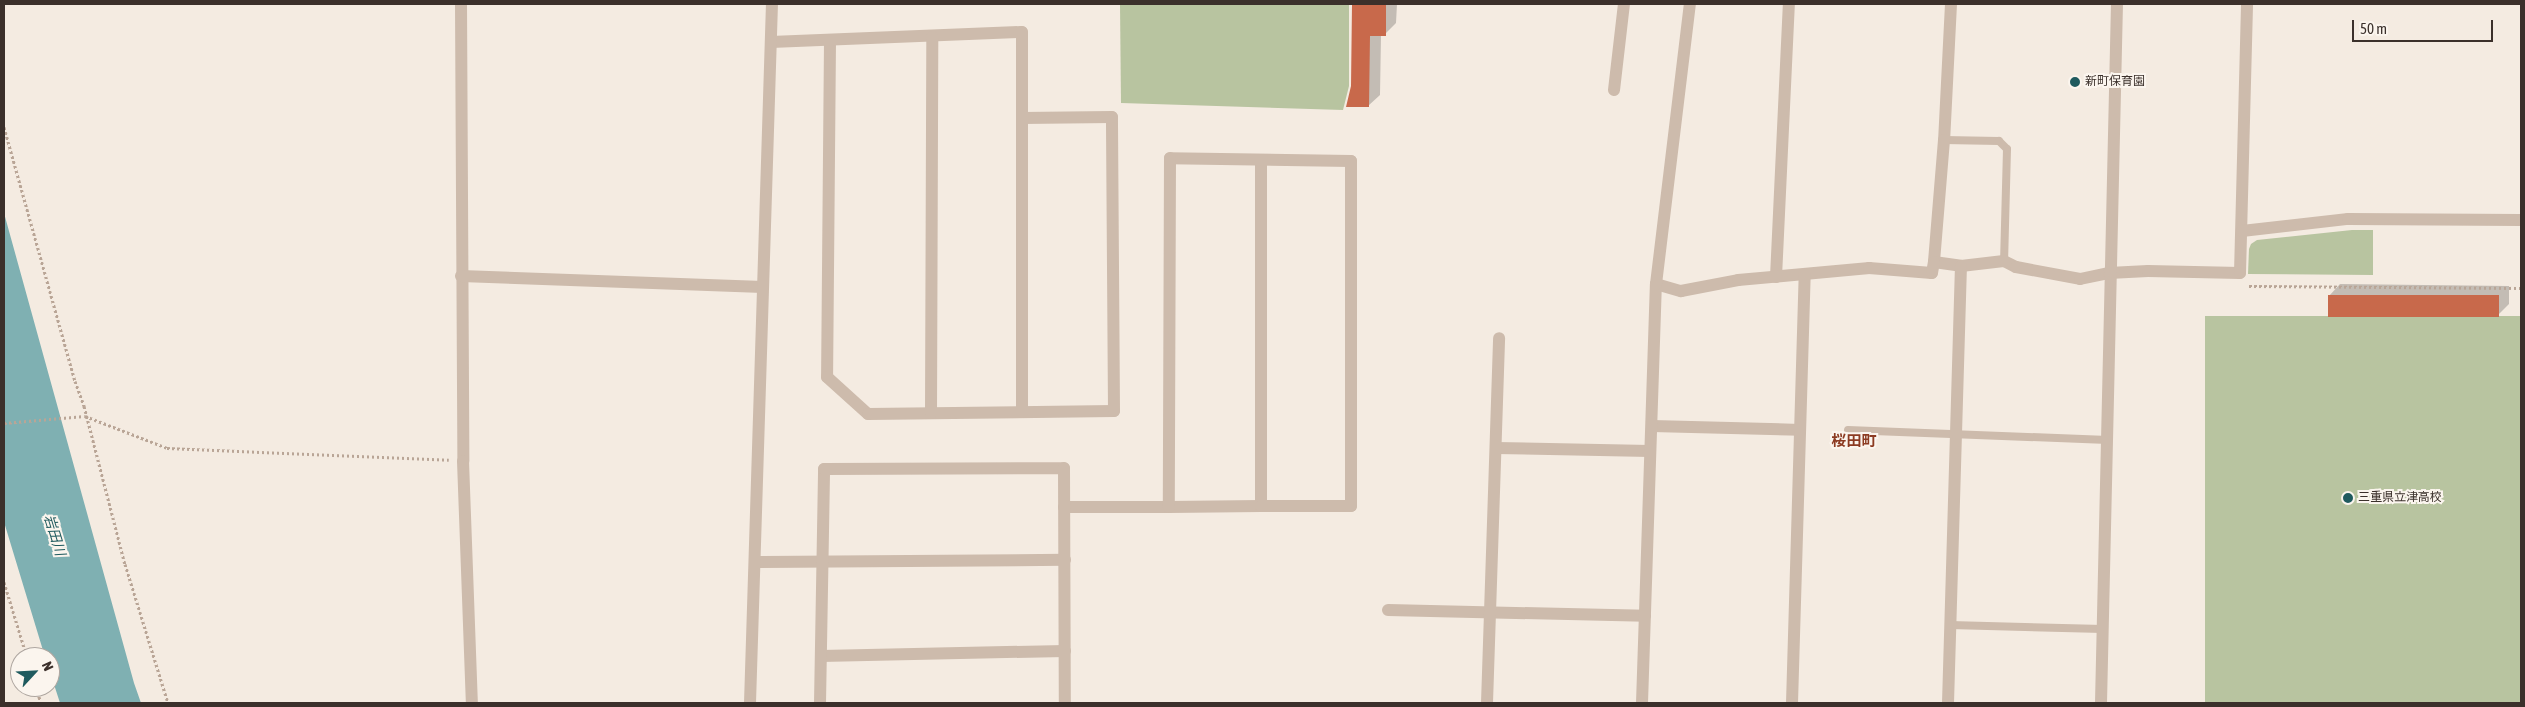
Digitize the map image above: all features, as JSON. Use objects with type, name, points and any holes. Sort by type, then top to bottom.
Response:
[{"type":"street","points":[[462,4],[461,276],[463,461],[472,703]]},
{"type":"street","points":[[750,703],[772,4]]},
{"type":"street","points":[[1614,90],[1624,4]]},
{"type":"street","points":[[1642,703],[1656,284],[1690,4]]},
{"type":"street","points":[[1776,277],[1789,4]]},
{"type":"street","points":[[1656,284],[1681,291],[1738,280],[1869,268],[1932,273],[1944,140],[1951,4]]},
{"type":"street","points":[[2101,703],[2108,440],[2109,273],[2117,4]]},
{"type":"street","points":[[1934,262],[1961,266],[2004,261],[2016,267],[2070,279],[2091,278],[2109,273],[2158,271],[2240,273],[2247,4]]},
{"type":"street","points":[[771,42],[1022,32],[1022,412]]},
{"type":"street","points":[[931,413],[932,36]]},
{"type":"street","points":[[830,41],[827,376],[868,414],[1114,411],[1112,117],[1022,118]]},
{"type":"street","points":[[1064,507],[1169,507],[1351,506],[1351,161],[1170,158],[1169,507]]},
{"type":"street","points":[[1261,160],[1261,506]]},
{"type":"street","points":[[2242,231],[2348,219],[2521,220]]},
{"type":"street","points":[[1948,703],[1961,266]]},
{"type":"street","points":[[1792,703],[1805,274]]},
{"type":"street","points":[[461,276],[764,287]]},
{"type":"street","points":[[1488,703],[1499,338]]},
{"type":"street","points":[[1652,426],[1800,430]]},
{"type":"street","points":[[1496,448],[1650,451]]},
{"type":"street","points":[[820,703],[824,469],[1064,468],[1065,703]]},
{"type":"street","points":[[755,562],[1064,560]]},
{"type":"street","points":[[1388,610],[1645,616]]},
{"type":"street","points":[[821,656],[1065,651]]},
{"type":"lane","points":[[1944,140],[1999,141],[2007,149],[2004,261]]},
{"type":"lane","points":[[1848,430],[1956,436],[2108,440]]},
{"type":"lane","points":[[1950,625],[2103,629]]},
{"type":"path","points":[[4,127],[125,564],[168,703]]},
{"type":"path","points":[[2246,286],[2521,288]]},
{"type":"path","points":[[4,423],[85,416],[167,448],[463,461]]},
{"type":"path","points":[[4,582],[23,647]]},
{"type":"green space","points":[[1120,4],[1349,4],[1349,86],[1343,110],[1121,103]]},
{"type":"green space","points":[[2352,230],[2373,230],[2373,275],[2248,274],[2249,249],[2251,244],[2257,240]]},
{"type":"green space","name":"三重県立津高校","points":[[2205,316],[2521,316],[2521,703],[2205,703]]},
{"type":"water","name":"岩田川","points":[[4,213],[141,703],[60,703],[58,697],[60,697],[60,647],[42,647],[4,522]]},
{"type":"building","points":[[1352,4],[1386,4],[1386,36],[1370,36],[1369,107],[1346,107],[1351,86]]},
{"type":"building","points":[[2328,295],[2499,295],[2499,317],[2328,317]]},
{"type":"place","name":"新町保育園","points":[[2075,82]]},
{"type":"place","name":"三重県立津高校","points":[[2348,498]]},
{"type":"district","name":"桜田町","points":[[1854,441]]}]
